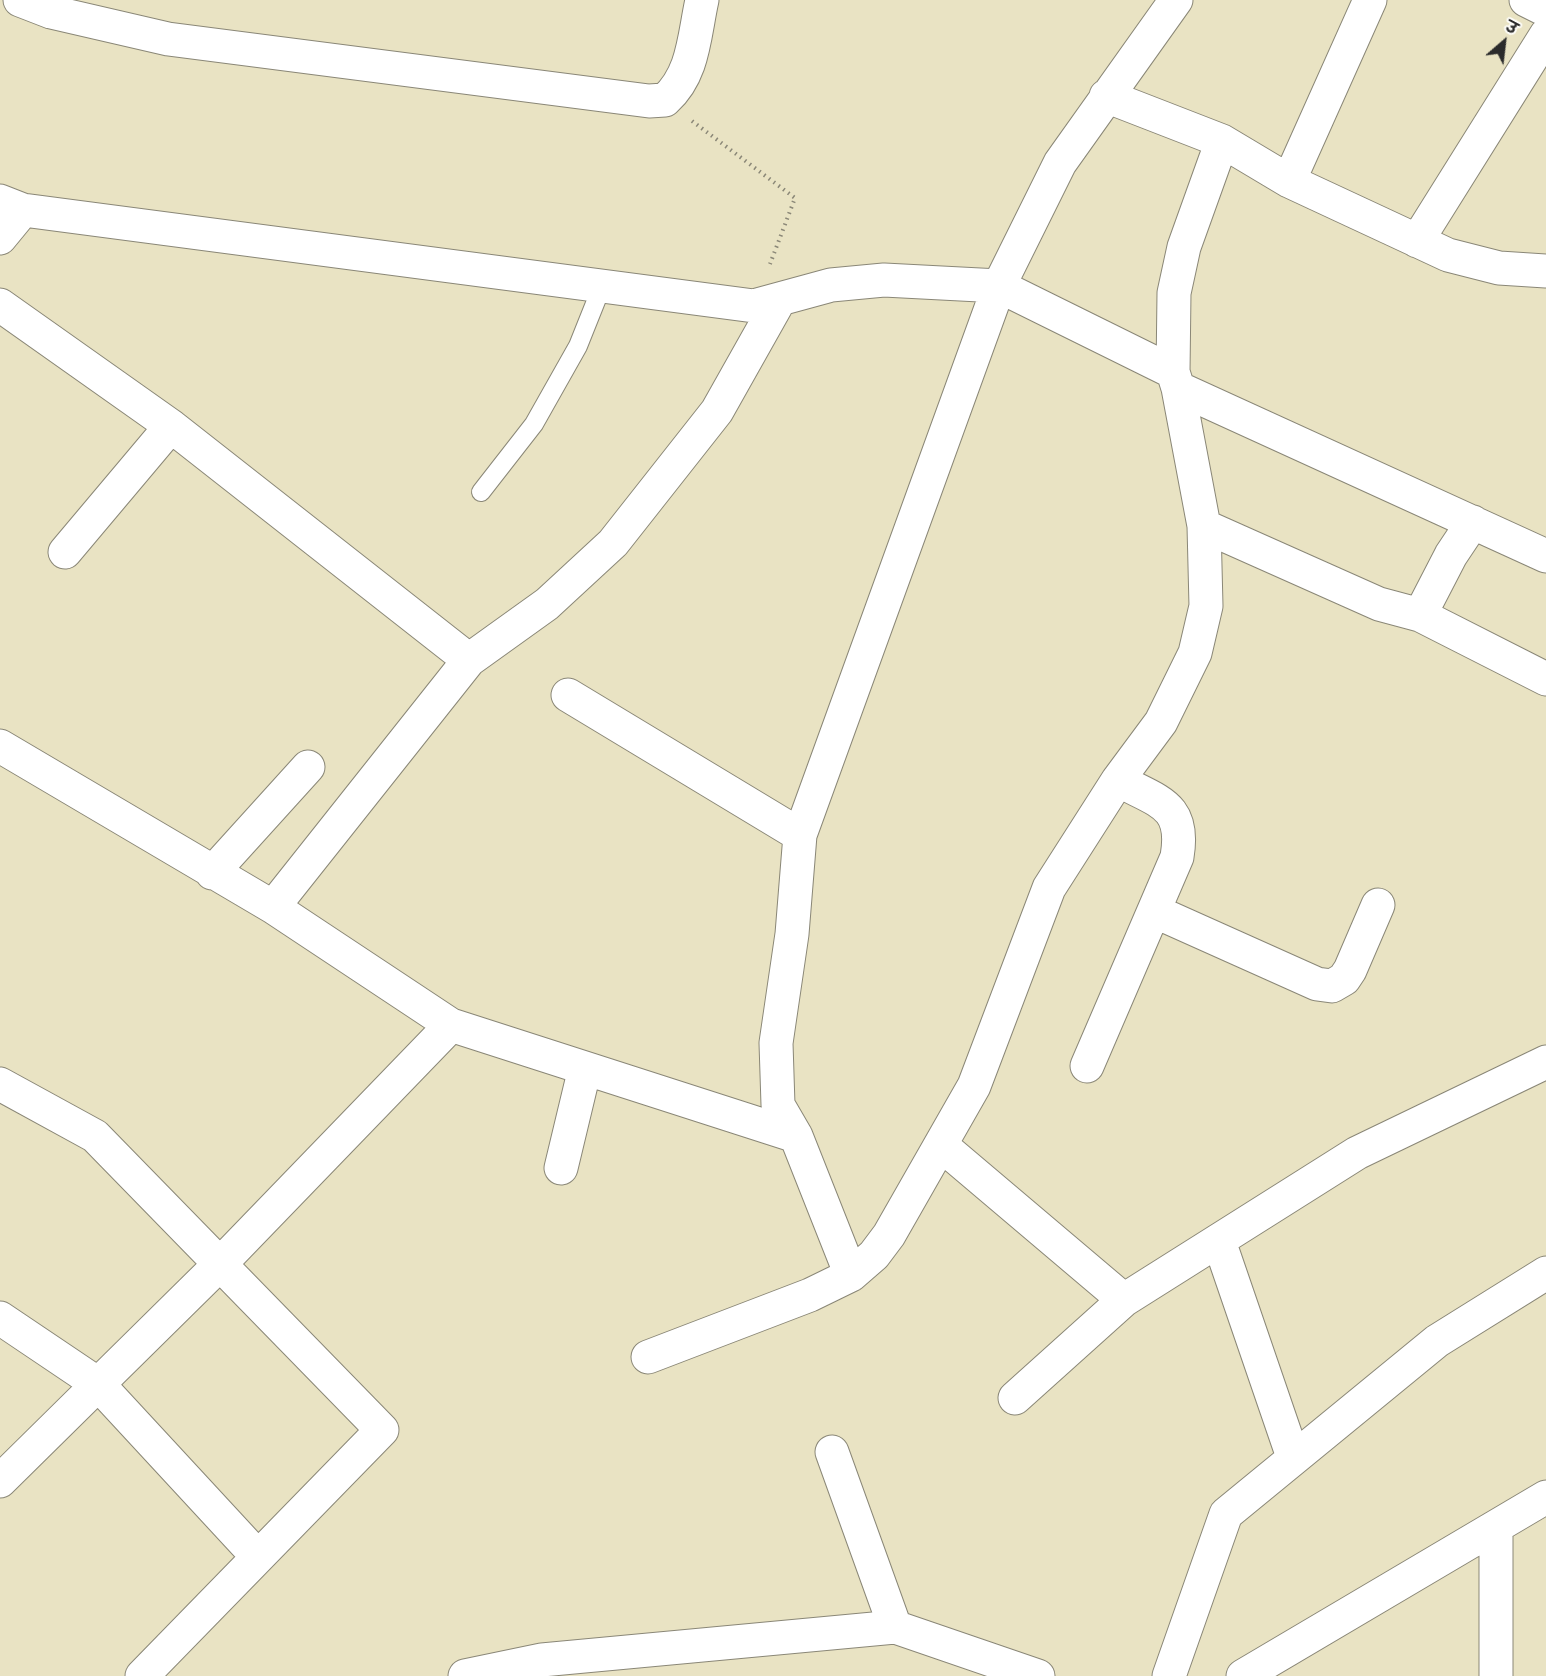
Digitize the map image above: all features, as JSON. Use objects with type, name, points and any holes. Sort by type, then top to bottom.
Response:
[{"type":"street","points":[[20,0],[86,21],[168,39],[631,99],[665,100],[679,88],[686,75],[702,0]]},
{"type":"street","points":[[851,1275],[796,1136],[778,1105],[776,1043],[792,934],[800,835],[999,286],[1060,163],[1176,0]]},
{"type":"street","points":[[1289,181],[1370,0]]},
{"type":"street","points":[[1526,0],[1546,10]]},
{"type":"street","points":[[1417,241],[1546,35]]},
{"type":"street","points":[[1106,96],[1222,141],[1289,181],[1448,255],[1499,268],[1546,271]]},
{"type":"street","points":[[648,1357],[810,1295],[851,1275],[874,1256],[889,1235],[974,1086],[1049,888],[1118,780],[1161,722],[1195,653],[1206,606],[1204,526],[1176,380],[1174,293],[1184,247],[1222,141]]},
{"type":"street","points":[[0,238],[11,206],[602,286],[767,302],[831,285],[884,280],[999,286],[1176,380],[1546,556]]},
{"type":"street","points":[[273,907],[469,660],[547,604],[613,543],[717,411],[767,302]]},
{"type":"street","points":[[0,305],[171,426],[469,660]]},
{"type":"street","points":[[66,552],[171,426]]},
{"type":"street","points":[[1420,615],[1451,555],[1473,522]]},
{"type":"street","points":[[1204,526],[1379,604],[1420,615],[1546,680]]},
{"type":"street","points":[[568,695],[800,835]]},
{"type":"street","points":[[0,746],[273,907],[452,1024],[796,1136]]},
{"type":"street","points":[[212,873],[308,767]]},
{"type":"street","points":[[1087,1066],[1177,857],[1181,835],[1179,824],[1170,809],[1118,780]]},
{"type":"street","points":[[1154,911],[1317,984],[1332,987],[1344,979],[1350,970],[1378,905]]},
{"type":"street","points":[[0,1481],[221,1263],[452,1024]]},
{"type":"street","points":[[1015,1398],[1124,1300],[1357,1153],[1546,1062]]},
{"type":"street","points":[[561,1168],[585,1068]]},
{"type":"street","points":[[0,1084],[95,1136],[382,1430],[141,1676]]},
{"type":"street","points":[[940,1144],[1124,1300]]},
{"type":"street","points":[[1219,1241],[1293,1457]]},
{"type":"street","points":[[1169,1676],[1226,1514],[1437,1341],[1546,1273]]},
{"type":"street","points":[[0,1318],[98,1384],[258,1557]]},
{"type":"street","points":[[832,1452],[895,1627]]},
{"type":"street","points":[[1243,1676],[1496,1529],[1546,1497]]},
{"type":"street","points":[[1496,1529],[1496,1676]]},
{"type":"street","points":[[465,1676],[542,1660],[895,1627],[1038,1676]]},
{"type":"lane","points":[[481,492],[534,424],[578,346],[602,286]]},
{"type":"path","points":[[665,100],[795,198],[767,302]]}]
